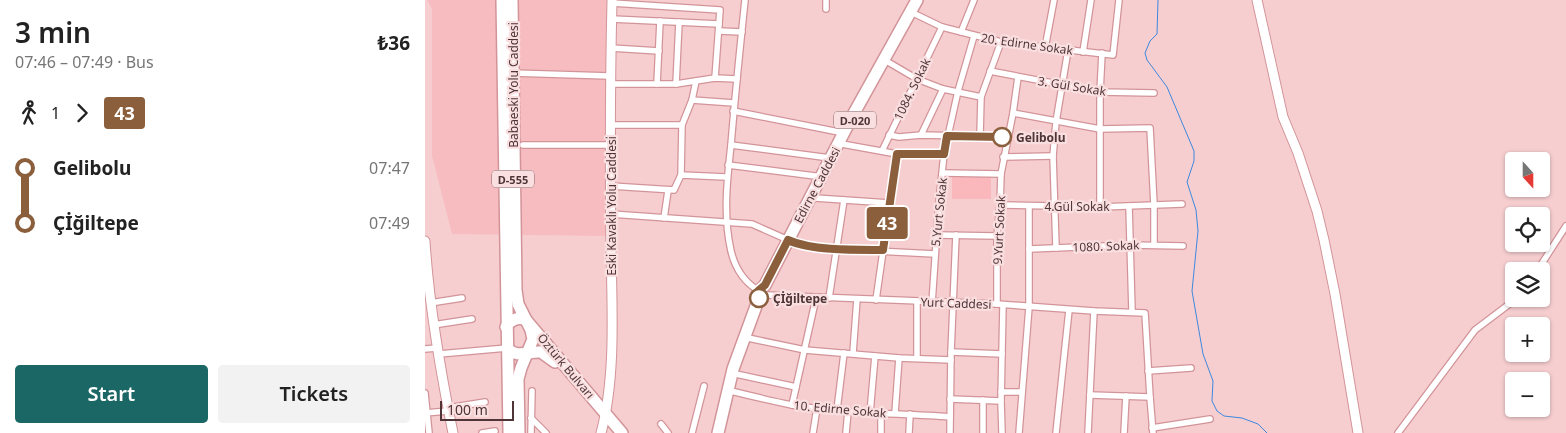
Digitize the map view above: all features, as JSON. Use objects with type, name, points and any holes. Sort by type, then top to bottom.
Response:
[{"type":"highway","name":"Babaeski Yolu Caddesi","points":[[502,0],[509,433]]},
{"type":"highway","name":"Babaeski Yolu Caddesi","points":[[512,0],[516,290],[518,304],[531,330],[533,339],[518,379],[519,433]]},
{"type":"highway","name":"Edirne Caddesi","points":[[718,433],[733,369],[763,293],[805,212],[815,198],[830,158],[915,14],[915,0]]},
{"type":"highway","name":"Edirne Caddesi","points":[[790,241],[915,0]]},
{"type":"highway","name":"Edirne Caddesi","points":[[723,433],[731,391],[763,293]]},
{"type":"highway","points":[[507,327],[509,322],[514,320],[521,318],[526,320]]},
{"type":"highway","name":"Öztürk Bulvarı","points":[[526,320],[603,422],[622,433]]},
{"type":"highway","points":[[507,348],[517,354],[528,353]]},
{"type":"highway","name":"Öztürk Bulvarı","points":[[528,353],[541,352],[549,356],[614,433]]},
{"type":"street","points":[[745,0],[726,177],[727,221],[731,252],[735,264],[745,280],[763,293]]},
{"type":"street","points":[[826,0],[826,9]]},
{"type":"street","points":[[961,32],[974,0]]},
{"type":"street","points":[[1045,48],[1054,0]]},
{"type":"street","points":[[1083,52],[1091,0]]},
{"type":"street","name":"20. Edirne Sokak","points":[[915,14],[942,27],[1001,42],[1113,54],[1119,0]]},
{"type":"street","points":[[1257,0],[1283,117],[1317,211],[1324,240],[1358,433]]},
{"type":"street","points":[[612,1],[721,10],[715,78]]},
{"type":"street","name":"Eski Kavaklı Yolu Caddesi","points":[[603,422],[611,351],[610,80],[612,1]]},
{"type":"street","points":[[612,19],[719,24]]},
{"type":"street","points":[[657,84],[660,21]]},
{"type":"street","points":[[675,84],[679,22]]},
{"type":"street","name":"1084. Sokak","points":[[882,151],[942,27]]},
{"type":"street","points":[[719,31],[742,32]]},
{"type":"street","name":"5.Yurt Sokak","points":[[932,302],[944,154],[958,91],[975,36]]},
{"type":"street","points":[[980,136],[981,97],[1001,42]]},
{"type":"street","points":[[611,48],[659,50]]},
{"type":"street","points":[[1056,248],[1053,156],[1056,122],[1068,50]]},
{"type":"street","points":[[1100,207],[1099,92],[1102,53]]},
{"type":"street","points":[[888,62],[917,79],[943,89],[981,97]]},
{"type":"street","name":"3. Gül Sokak","points":[[990,72],[1099,92],[1154,93]]},
{"type":"street","points":[[512,73],[657,84],[675,84],[715,78],[737,79]]},
{"type":"street","name":"9.Yurt Sokak","points":[[1002,433],[1002,354],[997,236],[1003,157],[1013,113],[1018,77]]},
{"type":"street","points":[[611,186],[674,190],[681,175],[683,125],[692,100],[695,81]]},
{"type":"street","points":[[921,134],[943,89]]},
{"type":"street","points":[[692,100],[734,103]]},
{"type":"street","points":[[733,111],[843,138],[882,151],[897,154],[944,154]]},
{"type":"street","points":[[1013,113],[1100,129],[1150,128],[1154,245]]},
{"type":"street","points":[[611,125],[683,125]]},
{"type":"street","points":[[889,135],[899,137],[921,134],[1008,138]]},
{"type":"street","points":[[731,144],[830,158]]},
{"type":"street","points":[[523,145],[611,145]]},
{"type":"street","points":[[876,300],[897,154]]},
{"type":"street","points":[[1003,157],[1053,156]]},
{"type":"street","points":[[728,165],[823,177]]},
{"type":"street","points":[[943,173],[1001,174]]},
{"type":"street","points":[[681,175],[726,177]]},
{"type":"street","points":[[664,218],[667,191]]},
{"type":"street","points":[[815,198],[889,203]]},
{"type":"street","points":[[829,298],[844,200]]},
{"type":"street","name":"4.Gül Sokak","points":[[1000,205],[1100,207],[1182,204]]},
{"type":"street","points":[[1019,433],[1029,307],[1029,206]]},
{"type":"street","points":[[1129,206],[1133,311]]},
{"type":"street","points":[[611,214],[752,224],[790,241],[837,249],[935,254]]},
{"type":"street","points":[[1543,262],[1566,226]]},
{"type":"street","points":[[936,235],[997,236]]},
{"type":"street","points":[[950,433],[956,235]]},
{"type":"street","points":[[425,241],[426,287],[453,433]]},
{"type":"street","name":"1080. Sokak","points":[[1029,249],[1130,245],[1183,246]]},
{"type":"street","name":"Yurt Caddesi","points":[[763,293],[816,298],[1145,313],[1148,371]]},
{"type":"street","points":[[430,303],[462,298]]},
{"type":"street","points":[[792,405],[816,298]]},
{"type":"street","points":[[853,353],[857,299]]},
{"type":"street","points":[[917,302],[917,358]]},
{"type":"street","points":[[1397,433],[1475,330],[1505,307]]},
{"type":"street","points":[[1056,433],[1069,310]]},
{"type":"street","points":[[1088,433],[1094,312]]},
{"type":"street","points":[[433,324],[472,319]]},
{"type":"street","points":[[748,338],[805,350],[899,358],[951,360]]},
{"type":"street","points":[[425,349],[438,351],[507,348]]},
{"type":"street","points":[[951,352],[1002,354]]},
{"type":"street","points":[[837,410],[844,353]]},
{"type":"street","points":[[870,413],[875,356]]},
{"type":"street","points":[[895,414],[899,358]]},
{"type":"street","points":[[1191,368],[1148,371],[1153,430],[1210,419]]},
{"type":"street","points":[[737,374],[796,387]]},
{"type":"street","points":[[692,433],[704,386]]},
{"type":"street","points":[[531,433],[532,391]]},
{"type":"street","name":"10. Edirne Sokak","points":[[731,391],[792,405],[817,408],[870,413],[950,416]]},
{"type":"street","points":[[1001,392],[1022,392]]},
{"type":"street","points":[[425,393],[429,433]]},
{"type":"street","points":[[1090,395],[1150,397]]},
{"type":"street","points":[[1124,433],[1126,396]]},
{"type":"street","points":[[950,399],[1001,401]]},
{"type":"street","points":[[983,400],[983,433]]},
{"type":"street","points":[[427,413],[485,402]]},
{"type":"street","points":[[813,433],[817,408]]},
{"type":"street","points":[[846,433],[848,411]]},
{"type":"street","points":[[881,413],[881,433]]},
{"type":"street","points":[[909,433],[910,414]]},
{"type":"street","points":[[531,418],[546,433]]},
{"type":"street","points":[[661,424],[668,433]]},
{"type":"street","points":[[483,433],[495,431]]},
{"type":"shaded area","points":[[427,0],[612,0],[606,236],[452,234],[432,156],[432,9]]},
{"type":"shaded area","points":[[952,177],[991,177],[991,199],[952,199]]},
{"type":"waterway","points":[[1158,0],[1157,34],[1150,41],[1145,53],[1147,60],[1167,87],[1194,151],[1194,161],[1187,182],[1196,210],[1198,231],[1192,291],[1203,354],[1213,381],[1212,401],[1217,411],[1224,416],[1242,418],[1258,424],[1267,433]]},
{"type":"bus line","name":"43","points":[[759,298],[759,289],[765,285],[788,240],[795,243],[837,249],[883,250],[897,154],[944,154],[947,136],[1002,137]]},
{"type":"place","name":"Gelibolu","points":[[1002,137]]},
{"type":"place","name":"Çİğiltepe","points":[[759,298]]}]
